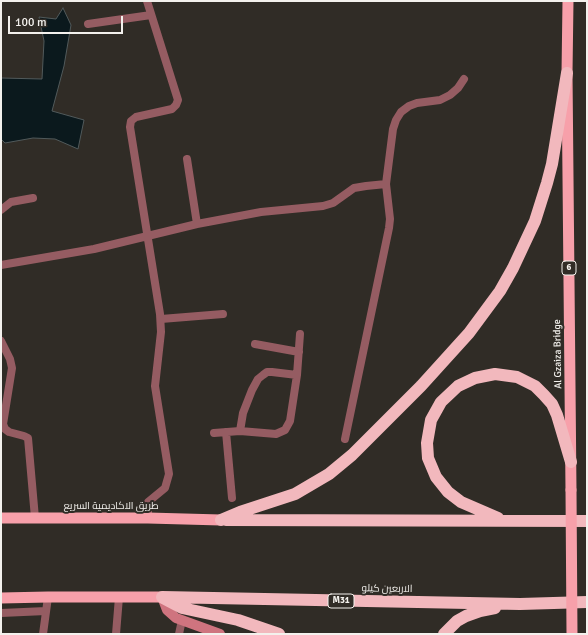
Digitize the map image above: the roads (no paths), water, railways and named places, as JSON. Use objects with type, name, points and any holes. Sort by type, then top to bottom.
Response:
[{"type":"highway","name":"6","points":[[567,73],[568,1]]},
{"type":"highway","name":"Al Gzaiza Bridge","points":[[567,73],[572,490],[572,634]]},
{"type":"highway","points":[[221,520],[240,512],[295,494],[329,474],[352,455],[421,386],[469,333],[503,285],[522,250],[535,221],[546,190],[552,164],[567,73]]},
{"type":"highway","points":[[504,520],[466,504],[448,492],[441,484],[428,458],[428,431],[435,411],[449,393],[466,382],[495,374],[517,377],[535,386],[552,404],[562,428],[571,462]]},
{"type":"highway","name":"طريق الاكاديمية السريع","points":[[1,518],[148,518],[221,520]]},
{"type":"highway","points":[[221,520],[587,521]]},
{"type":"highway","points":[[1,598],[162,597],[182,608],[238,620],[279,634]]},
{"type":"highway","name":"الاربعين كيلو","points":[[162,597],[520,604],[587,602]]},
{"type":"highway","points":[[444,634],[457,621],[466,616],[480,611],[520,604]]},
{"type":"main road","points":[[162,597],[167,610],[172,614],[182,620],[220,634]]},
{"type":"street","points":[[147,1],[178,100],[172,109],[136,117],[130,124],[161,320],[155,386],[169,474],[165,488],[148,502],[148,518]]},
{"type":"street","points":[[88,24],[151,15]]},
{"type":"street","points":[[345,439],[390,228],[386,184],[393,129],[401,112],[409,106],[417,103],[440,100],[450,95],[458,88],[464,79]]},
{"type":"street","points":[[187,159],[197,224]]},
{"type":"street","points":[[1,265],[94,249],[197,224],[261,212],[323,206],[332,203],[354,188],[386,184]]},
{"type":"street","points":[[1,210],[11,202],[33,198]]},
{"type":"street","points":[[161,320],[224,314]]},
{"type":"street","points":[[214,433],[240,430],[276,434],[285,430],[290,421],[297,375],[300,334]]},
{"type":"street","points":[[1,341],[10,359],[12,368],[12,378],[8,392],[3,424],[5,429],[9,432],[28,438],[35,518]]},
{"type":"street","points":[[255,344],[299,352]]},
{"type":"street","points":[[1,361],[10,359]]},
{"type":"street","points":[[240,430],[243,413],[252,390],[262,374],[272,372],[297,375]]},
{"type":"street","points":[[226,432],[232,498]]},
{"type":"street","points":[[43,634],[48,597]]},
{"type":"street","points":[[116,634],[119,597]]},
{"type":"street","points":[[1,613],[46,611]]},
{"type":"street","points":[[179,634],[182,620]]}]
